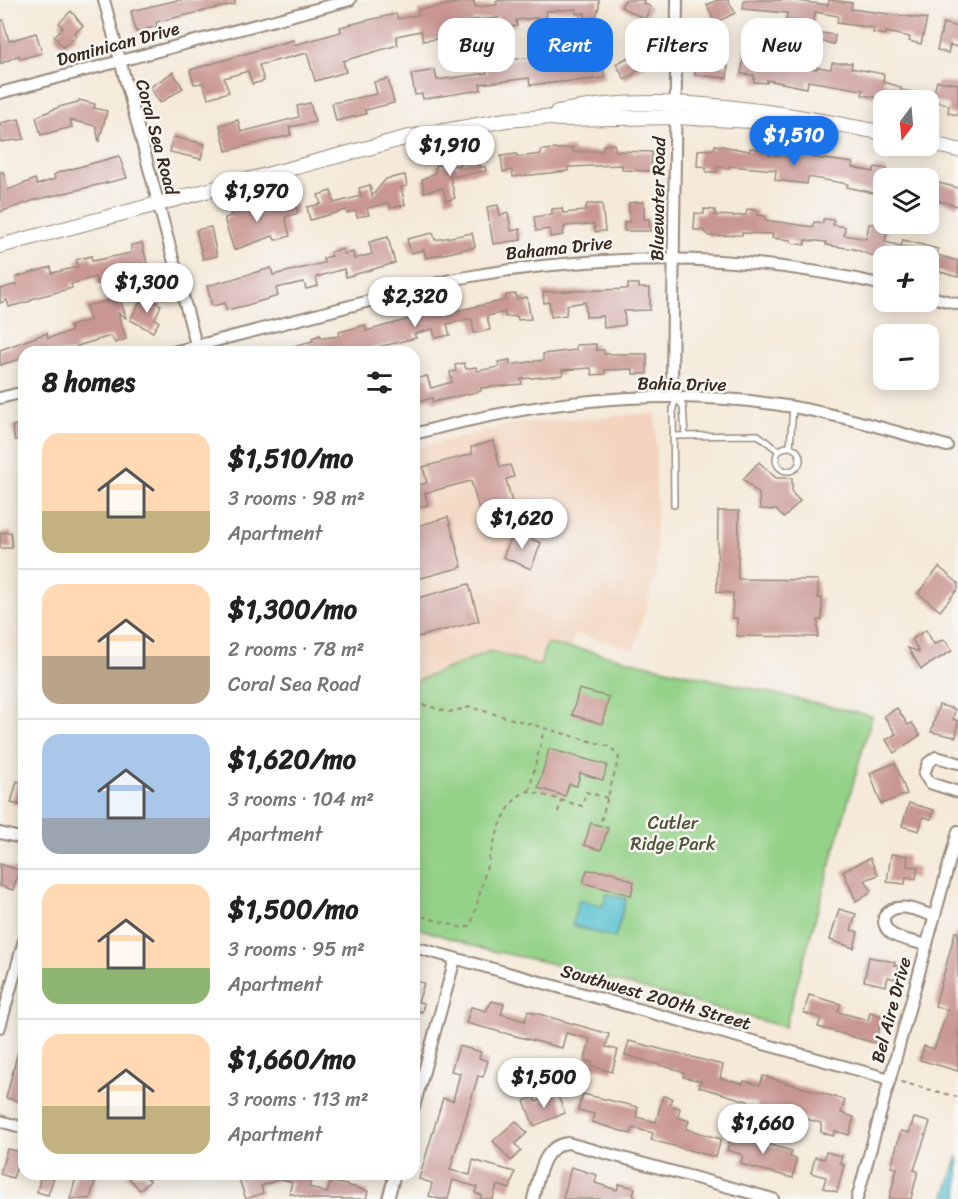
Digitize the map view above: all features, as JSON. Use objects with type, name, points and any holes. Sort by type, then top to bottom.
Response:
[{"type":"street","name":"Coral Sea Road","points":[[104,0],[196,346]]},
{"type":"street","name":"Dominican Drive","points":[[0,93],[350,0]]},
{"type":"street","name":"Bluewater Road","points":[[676,399],[672,382],[677,0]]},
{"type":"street","points":[[0,246],[395,141],[467,126],[543,117],[558,111],[604,106],[675,110],[745,108],[792,114],[818,122],[873,131]]},
{"type":"street","points":[[939,146],[958,150]]},
{"type":"street","name":"Bahama Drive","points":[[211,346],[409,290],[495,271],[590,260],[673,259],[785,267],[873,283]]},
{"type":"street","points":[[939,299],[958,304]]},
{"type":"street","points":[[0,398],[18,394]]},
{"type":"street","name":"Bahia Drive","points":[[420,433],[545,405],[676,399],[793,407],[947,446]]},
{"type":"street","points":[[958,763],[936,757],[928,763],[924,774],[930,783],[958,792]]},
{"type":"street","name":"Bel Aire Drive","points":[[856,1199],[895,1080],[934,916],[958,831]]},
{"type":"street","points":[[0,833],[18,838]]},
{"type":"street","points":[[927,945],[891,934],[884,924],[884,917],[889,910],[897,907],[934,916]]},
{"type":"street","name":"Southwest 200th Street","points":[[420,949],[895,1080]]},
{"type":"street","points":[[420,1085],[455,958]]},
{"type":"street","points":[[0,1027],[18,962]]},
{"type":"street","points":[[0,1121],[18,1126]]},
{"type":"street","points":[[533,1199],[545,1159],[558,1145],[572,1143],[773,1199]]},
{"type":"street","points":[[388,1199],[393,1180]]},
{"type":"lane","points":[[674,505],[673,408],[676,399],[683,406],[685,436]]},
{"type":"lane","points":[[790,447],[793,407]]},
{"type":"lane","points":[[674,436],[758,435],[779,451]]},
{"type":"lane","points":[[790,447],[797,451],[801,458],[799,466],[792,471],[784,471],[777,466],[776,458],[779,451],[790,447]]},
{"type":"path","points":[[420,704],[449,712],[470,707],[611,747],[619,757],[600,825]]},
{"type":"path","points":[[529,791],[544,729]]},
{"type":"path","points":[[420,916],[463,928],[470,926],[502,818],[523,792],[529,791],[582,806],[586,792],[607,798]]},
{"type":"path","points":[[558,812],[561,800]]},
{"type":"path","points":[[895,1080],[958,1097]]},
{"type":"shaded area","points":[[656,413],[656,573],[634,649],[575,633],[487,945],[420,927],[420,447],[517,423]]},
{"type":"green space","name":"Cutler Ridge Park","points":[[546,644],[584,650],[872,716],[785,1027],[541,961],[483,949],[420,929],[420,680],[490,651],[540,666]]},
{"type":"water","points":[[607,894],[626,899],[615,938],[572,925],[579,900],[603,906]]},
{"type":"water","points":[[958,1156],[958,1199],[944,1199]]},
{"type":"building","points":[[178,0],[235,0],[235,4],[156,22],[157,26],[136,32],[131,11]]},
{"type":"building","points":[[599,0],[599,7],[596,17],[585,18],[585,13],[576,14],[576,9],[546,11],[547,18],[516,20],[517,26],[515,26],[515,18],[438,18],[438,39],[423,41],[421,31],[396,36],[398,45],[343,61],[346,72],[315,81],[307,53],[259,65],[264,81],[252,84],[248,71],[224,78],[229,92],[208,98],[203,83],[194,84],[190,70],[293,40],[294,45],[341,32],[340,27],[373,19],[396,14],[398,19],[418,15],[418,10],[456,3],[474,1],[475,7],[497,5],[496,1]]},
{"type":"building","points":[[625,0],[644,0],[643,3],[651,7],[646,18],[643,18],[621,7]]},
{"type":"building","points":[[718,0],[728,0],[735,13],[725,18],[713,18],[707,5]]},
{"type":"building","points":[[744,0],[789,0],[828,5],[829,0],[852,3],[851,9],[927,19],[921,44],[909,41],[910,37],[886,32],[886,35],[873,33],[874,28],[837,23],[838,16],[815,12],[814,18],[786,18],[787,13],[743,9]]},
{"type":"building","points":[[71,11],[83,26],[74,33],[77,36],[63,47],[54,36],[63,28],[59,23]]},
{"type":"building","points":[[3,20],[9,41],[36,33],[42,53],[20,59],[19,55],[0,64],[0,21]]},
{"type":"building","points":[[943,23],[958,27],[958,47],[950,45],[948,53],[937,50]]},
{"type":"building","points":[[823,33],[835,35],[834,44],[823,42]]},
{"type":"building","points":[[527,58],[527,72],[604,72],[604,78],[530,85],[529,78],[480,84],[481,90],[423,99],[422,94],[415,95],[411,74],[435,70],[437,80],[487,72],[515,72],[515,59]]},
{"type":"building","points":[[625,59],[625,72],[636,72],[625,80],[616,64]]},
{"type":"building","points":[[832,63],[852,63],[851,68],[884,74],[883,82],[901,87],[901,90],[873,90],[873,97],[862,95],[863,90],[808,81],[807,88],[767,80],[767,83],[754,82],[754,75],[741,74],[741,72],[823,72],[823,68],[831,69]]},
{"type":"building","points":[[173,72],[183,88],[160,103],[150,87]]},
{"type":"building","points":[[695,72],[728,72],[727,78],[695,75]]},
{"type":"building","points":[[388,79],[394,103],[365,110],[366,114],[336,121],[332,103],[377,94],[374,82]]},
{"type":"building","points":[[937,81],[958,84],[958,115],[948,113],[949,105],[939,102],[939,90],[935,90]]},
{"type":"building","points":[[79,100],[95,104],[94,108],[107,111],[99,142],[96,126],[70,120],[72,127],[41,135],[36,117]]},
{"type":"building","points":[[310,103],[315,122],[289,127],[291,135],[226,151],[220,125],[238,120],[241,132],[299,117],[297,106]]},
{"type":"building","points":[[19,119],[24,139],[1,142],[0,123]]},
{"type":"building","points":[[173,137],[205,144],[201,159],[170,152]]},
{"type":"building","points":[[614,144],[616,151],[652,152],[651,171],[622,170],[622,165],[568,167],[568,171],[513,177],[512,170],[503,172],[501,156],[516,154],[519,157],[541,154],[541,150],[573,148],[573,152],[603,151],[603,145]]},
{"type":"building","points":[[715,145],[750,151],[750,148],[769,150],[769,155],[787,157],[794,156],[794,153],[853,163],[852,167],[873,172],[873,193],[847,187],[848,184],[808,177],[807,184],[775,180],[776,170],[729,166],[729,168],[717,167],[717,172],[706,172],[706,167],[697,166],[698,150],[714,149]]},
{"type":"building","points":[[119,156],[127,178],[35,200],[0,212],[0,172],[3,172],[8,190],[35,179],[37,185],[55,179],[54,175],[57,173]]},
{"type":"building","points":[[478,159],[480,167],[485,167],[486,171],[450,177],[455,198],[446,201],[443,188],[424,192],[422,180],[435,173],[436,165],[459,166],[459,163]]},
{"type":"building","points":[[405,175],[407,186],[401,187],[405,205],[390,208],[389,203],[367,208],[369,215],[357,217],[356,211],[347,213],[346,210],[310,220],[307,207],[321,204],[318,195],[331,191],[334,203],[361,196],[359,188],[370,185],[372,196],[386,179]]},
{"type":"building","points":[[939,183],[958,188],[958,206],[939,201]]},
{"type":"building","points":[[256,199],[259,213],[295,203],[298,213],[285,217],[290,236],[275,240],[273,236],[234,250],[225,222],[225,218],[231,216],[228,207]]},
{"type":"building","points":[[644,202],[644,219],[649,219],[650,231],[624,231],[624,222],[629,222],[629,203]]},
{"type":"building","points":[[587,204],[602,204],[605,231],[595,232],[594,224],[565,226],[563,235],[550,237],[550,229],[536,231],[534,217],[552,214],[552,209],[562,208],[563,213],[585,211]]},
{"type":"building","points":[[498,205],[500,215],[508,213],[511,231],[520,229],[521,240],[493,244],[487,207]]},
{"type":"building","points":[[704,209],[715,210],[715,215],[734,216],[746,215],[747,209],[757,210],[757,215],[765,216],[765,220],[813,227],[814,222],[823,223],[823,219],[834,220],[833,225],[845,227],[844,235],[866,239],[869,224],[873,224],[873,234],[886,234],[885,242],[901,246],[873,246],[873,256],[854,249],[826,245],[826,242],[805,240],[805,245],[791,243],[791,240],[772,238],[773,234],[742,233],[742,235],[709,236],[703,230],[694,230],[695,213],[704,214]]},
{"type":"building","points":[[211,227],[217,256],[203,259],[196,230]]},
{"type":"building","points":[[433,233],[435,240],[472,233],[475,247],[426,258],[424,250],[411,253],[407,239]]},
{"type":"building","points":[[388,237],[395,263],[346,277],[344,269],[316,277],[318,286],[306,289],[304,282],[276,288],[278,296],[244,306],[226,310],[225,303],[212,306],[207,286],[271,268],[273,275],[324,263],[323,258],[332,256],[330,252],[343,249],[344,254],[353,252],[354,259],[372,254],[369,242]]},
{"type":"building","points":[[903,240],[926,246],[901,246]]},
{"type":"building","points":[[142,243],[147,263],[144,264],[146,270],[131,274],[136,289],[121,293],[117,278],[97,284],[95,277],[71,284],[72,288],[31,299],[31,301],[9,307],[7,300],[0,303],[0,289],[17,284],[16,277],[51,267],[52,273],[78,267],[76,260],[91,256],[92,261],[131,253],[131,245]]},
{"type":"building","points":[[939,256],[958,261],[958,277],[939,272]]},
{"type":"building","points":[[628,284],[639,284],[639,288],[650,288],[650,310],[624,311],[625,325],[604,328],[603,316],[586,317],[585,302],[567,305],[566,315],[551,317],[549,302],[544,303],[543,292],[628,289]]},
{"type":"building","points":[[516,294],[517,299],[527,297],[531,319],[518,320],[517,316],[505,317],[505,312],[487,316],[490,330],[474,333],[472,320],[467,319],[447,324],[450,335],[435,338],[433,329],[414,334],[416,338],[382,346],[294,346],[313,341],[312,338],[320,335],[322,338],[340,336],[339,332],[365,325],[366,331],[450,308],[451,312],[506,300],[506,295]]},
{"type":"building","points":[[144,295],[161,305],[155,319],[159,322],[153,332],[130,320]]},
{"type":"building","points":[[120,298],[126,318],[118,313],[126,339],[115,343],[111,336],[78,346],[18,346],[18,360],[0,365],[0,350],[47,333],[48,338],[71,332],[70,326],[90,320],[86,306]]},
{"type":"building","points":[[596,344],[596,350],[604,350],[604,354],[647,354],[647,374],[633,374],[633,369],[605,370],[605,374],[592,375],[591,368],[562,370],[563,375],[521,379],[522,384],[481,388],[481,391],[433,402],[432,398],[420,401],[420,378],[427,376],[431,388],[452,382],[450,372],[456,371],[455,365],[464,363],[466,369],[476,367],[477,371],[499,367],[498,362],[510,360],[510,365],[543,360],[543,354],[576,350],[576,345]]},
{"type":"building","points":[[18,424],[18,439],[15,440],[12,426]]},
{"type":"building","points":[[493,441],[500,467],[510,465],[514,477],[506,479],[513,507],[526,503],[529,515],[484,527],[471,481],[425,493],[428,505],[420,507],[420,485],[427,483],[423,467],[472,454],[471,447]]},
{"type":"building","points":[[759,462],[776,478],[792,478],[792,493],[800,501],[784,518],[776,510],[760,509],[759,494],[743,479]]},
{"type":"building","points":[[718,511],[739,511],[738,579],[818,580],[818,598],[822,598],[822,620],[818,620],[818,637],[737,636],[737,618],[732,618],[733,593],[717,592]]},
{"type":"building","points":[[448,517],[462,567],[420,578],[420,525]]},
{"type":"building","points":[[11,532],[12,548],[0,548],[0,533]]},
{"type":"building","points":[[514,532],[541,543],[531,569],[503,557]]},
{"type":"building","points":[[939,567],[958,583],[958,589],[940,611],[918,593]]},
{"type":"building","points":[[469,584],[479,621],[420,636],[420,597]]},
{"type":"building","points":[[926,630],[934,644],[942,640],[946,641],[952,651],[921,669],[908,648],[919,652],[912,639]]},
{"type":"building","points":[[579,689],[609,697],[602,724],[572,715]]},
{"type":"building","points":[[939,705],[955,709],[953,719],[958,721],[956,737],[931,732]]},
{"type":"building","points":[[897,708],[908,725],[912,723],[920,735],[894,753],[886,740],[896,734],[884,716]]},
{"type":"building","points":[[549,749],[607,765],[603,780],[580,773],[577,786],[569,784],[565,796],[538,788]]},
{"type":"building","points":[[895,763],[907,794],[881,804],[870,773]]},
{"type":"building","points":[[17,781],[18,781],[18,805],[11,803]]},
{"type":"building","points":[[909,803],[934,810],[931,819],[923,817],[919,831],[902,826]]},
{"type":"building","points":[[591,823],[608,828],[601,850],[584,845]]},
{"type":"building","points":[[891,854],[908,856],[907,866],[918,867],[916,879],[906,877],[905,884],[887,882]]},
{"type":"building","points":[[870,858],[878,875],[865,880],[871,890],[869,894],[856,901],[843,871]]},
{"type":"building","points":[[0,864],[18,870],[13,890],[0,886]]},
{"type":"building","points":[[587,870],[612,872],[634,882],[631,895],[583,883]]},
{"type":"building","points":[[839,909],[856,914],[851,930],[858,932],[854,948],[830,940]]},
{"type":"building","points":[[955,932],[958,932],[958,1071],[920,1060],[924,1046],[934,1049],[948,1010],[935,1006]]},
{"type":"building","points":[[869,957],[895,962],[894,965],[899,966],[895,979],[888,977],[886,986],[864,981]]},
{"type":"building","points":[[420,982],[424,983],[420,996]]},
{"type":"building","points":[[809,995],[841,1004],[838,1012],[868,1020],[870,1012],[883,1016],[875,1043],[818,1027],[821,1018],[804,1013]]},
{"type":"building","points":[[492,1001],[504,1004],[501,1014],[525,1021],[528,1011],[609,1034],[606,1047],[618,1050],[612,1072],[592,1066],[593,1063],[585,1060],[590,1039],[566,1033],[562,1048],[466,1023],[471,1007],[486,1011]]},
{"type":"building","points":[[420,1002],[424,1003],[422,1012],[420,1012]]},
{"type":"building","points":[[629,1041],[723,1065],[720,1078],[743,1084],[744,1081],[760,1085],[763,1076],[845,1100],[841,1113],[854,1117],[849,1135],[835,1131],[833,1136],[821,1132],[821,1123],[767,1108],[766,1113],[756,1110],[758,1104],[699,1087],[701,1081],[683,1077],[684,1073],[625,1055]]},
{"type":"building","points":[[459,1046],[481,1052],[479,1058],[488,1061],[483,1077],[478,1076],[450,1170],[470,1175],[473,1160],[515,1172],[510,1189],[497,1185],[493,1199],[480,1199],[481,1195],[475,1193],[477,1187],[453,1180],[448,1199],[439,1199],[429,1196],[432,1183],[420,1179],[443,1098],[453,1101],[460,1073],[451,1071]]},
{"type":"building","points":[[18,1052],[18,1101],[6,1098]]},
{"type":"building","points":[[557,1094],[565,1113],[534,1126],[524,1101],[534,1097],[536,1102]]},
{"type":"building","points":[[583,1094],[638,1107],[636,1117],[656,1122],[663,1096],[672,1098],[670,1105],[680,1108],[678,1117],[689,1121],[686,1129],[721,1139],[716,1157],[651,1140],[653,1133],[633,1128],[631,1134],[592,1122],[594,1114],[578,1110]]},
{"type":"building","points":[[914,1118],[930,1122],[914,1170],[918,1171],[911,1199],[889,1199],[897,1168],[891,1167],[901,1131],[909,1133]]},
{"type":"building","points":[[516,1121],[527,1133],[515,1144],[521,1151],[511,1161],[493,1141]]},
{"type":"building","points":[[750,1132],[765,1136],[763,1143],[792,1151],[790,1157],[796,1159],[793,1178],[744,1165],[741,1163],[743,1155],[727,1150],[732,1133],[749,1137]]},
{"type":"building","points":[[7,1149],[18,1151],[18,1170],[16,1169],[13,1178],[0,1174]]},
{"type":"building","points":[[826,1152],[842,1156],[840,1163],[844,1165],[837,1192],[823,1188],[826,1177],[811,1173],[815,1157],[824,1159]]},
{"type":"building","points":[[571,1167],[597,1175],[595,1183],[617,1190],[619,1184],[635,1188],[633,1195],[638,1199],[563,1199]]},
{"type":"building","points":[[40,1180],[53,1180],[48,1195],[37,1192]]},
{"type":"building","points":[[75,1180],[95,1180],[90,1199],[70,1199]]},
{"type":"building","points":[[131,1180],[149,1180],[140,1190]]},
{"type":"building","points":[[239,1180],[277,1180],[261,1186],[263,1193],[246,1199]]},
{"type":"building","points":[[284,1180],[311,1180],[309,1187],[327,1193],[331,1181],[368,1191],[366,1199],[311,1199],[289,1193],[292,1182]]}]
